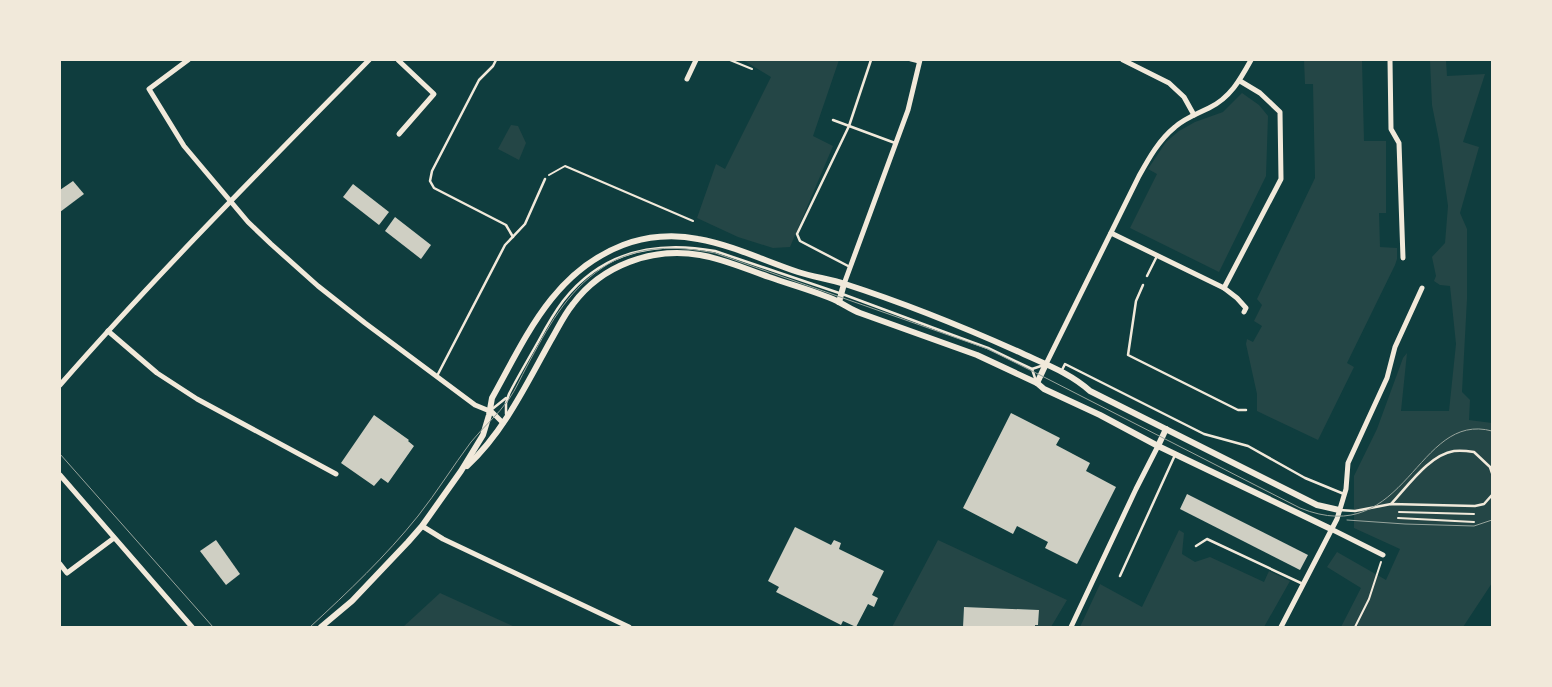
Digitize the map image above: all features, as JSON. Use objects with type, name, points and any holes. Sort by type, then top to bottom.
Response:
[{"type":"street","points":[[188,60],[149,89],[184,146],[230,201],[271,244],[318,286],[475,405],[505,420]]},
{"type":"street","points":[[60,385],[230,201],[369,60]]},
{"type":"street","points":[[398,60],[434,94],[399,134]]},
{"type":"street","points":[[687,79],[696,60]]},
{"type":"street","points":[[1123,60],[1169,83],[1184,97],[1194,114]]},
{"type":"street","points":[[1037,383],[1139,176],[1154,151],[1176,126],[1194,114],[1210,108],[1230,93],[1240,81],[1251,60]]},
{"type":"street","points":[[1390,60],[1391,129],[1399,143],[1403,258]]},
{"type":"street","points":[[839,302],[850,266],[908,110],[920,61]]},
{"type":"street","points":[[1224,288],[1281,179],[1280,112],[1260,93],[1240,81]]},
{"type":"street","points":[[1111,233],[1224,288],[1246,308],[1244,312]]},
{"type":"street","points":[[321,627],[352,601],[408,542],[422,526],[461,471],[483,436],[492,398],[548,302],[563,285],[593,260],[624,244],[662,237],[696,238],[818,278],[844,284],[936,316],[1046,364],[1090,390],[1318,505],[1339,510]]},
{"type":"street","points":[[461,471],[478,456],[505,420],[573,304],[606,273],[634,260],[676,253],[701,255],[734,264],[839,302],[849,309],[976,355],[1037,383],[1044,389],[1100,415],[1158,446],[1383,555]]},
{"type":"street","points":[[1281,627],[1337,518],[1345,494],[1348,463],[1387,378],[1395,346],[1422,288]]},
{"type":"street","points":[[108,331],[157,373],[197,400],[336,474]]},
{"type":"street","points":[[1071,627],[1166,429]]},
{"type":"street","points":[[60,475],[192,627]]},
{"type":"street","points":[[422,526],[443,539],[629,627]]},
{"type":"street","points":[[60,564],[67,573],[114,538]]},
{"type":"lane","points":[[496,60],[493,66],[479,80],[432,171],[430,181],[434,188],[506,226],[513,237]]},
{"type":"lane","points":[[850,266],[800,241],[797,234],[849,126],[871,60]]},
{"type":"lane","points":[[910,60],[920,61]]},
{"type":"lane","points":[[833,120],[895,143]]},
{"type":"lane","points":[[437,377],[505,245],[525,224],[545,179]]},
{"type":"lane","points":[[489,411],[507,397],[549,322],[566,297],[584,279],[604,265],[630,253],[665,246],[686,246],[715,251],[841,293],[988,348],[1032,369],[1037,383]]},
{"type":"lane","points":[[1147,276],[1157,256]]},
{"type":"lane","points":[[1143,285],[1136,301],[1128,355],[1238,410],[1246,410]]},
{"type":"lane","points":[[1032,369],[1046,364]]},
{"type":"lane","points":[[1061,372],[1065,364],[1204,434],[1248,446],[1305,478],[1345,494]]},
{"type":"lane","points":[[505,420],[507,397]]},
{"type":"lane","points":[[1391,504],[1431,462],[1454,451],[1474,452],[1490,467],[1492,472]]},
{"type":"lane","points":[[1120,576],[1175,454]]},
{"type":"lane","points":[[1339,510],[1355,511],[1391,504],[1475,506],[1484,504],[1492,495]]},
{"type":"lane","points":[[1196,546],[1208,539],[1304,584]]},
{"type":"path","points":[[730,60],[752,69]]},
{"type":"path","points":[[545,179],[546,176],[565,166],[692,221]]},
{"type":"path","points":[[1399,512],[1474,514]]},
{"type":"path","points":[[1398,518],[1474,522]]},
{"type":"path","points":[[1355,627],[1369,598],[1383,555]]},
{"type":"shaded area","points":[[743,60],[839,60],[813,136],[833,146],[790,247],[773,248],[738,237],[697,218],[716,164],[725,169],[771,77]]},
{"type":"shaded area","points":[[1304,60],[1362,60],[1364,141],[1386,141],[1386,213],[1379,213],[1380,247],[1397,248],[1395,265],[1347,363],[1354,367],[1318,440],[1257,411],[1257,394],[1246,344],[1247,339],[1253,342],[1262,326],[1254,321],[1262,305],[1257,299],[1315,178],[1313,84],[1305,84]]},
{"type":"shaded area","points":[[1430,60],[1446,60],[1447,76],[1485,74],[1463,142],[1479,147],[1460,213],[1467,229],[1467,299],[1462,392],[1470,400],[1469,420],[1492,423],[1492,583],[1463,627],[1341,627],[1361,588],[1327,567],[1337,552],[1386,580],[1400,549],[1354,528],[1354,476],[1377,429],[1403,358],[1407,353],[1401,411],[1449,411],[1456,344],[1450,286],[1440,285],[1434,281],[1436,276],[1432,257],[1445,243],[1448,206],[1432,105]]},
{"type":"shaded area","points":[[1242,93],[1259,105],[1268,116],[1266,176],[1219,272],[1130,228],[1157,174],[1148,169],[1166,142],[1179,131],[1195,122],[1223,112]]},
{"type":"shaded area","points":[[511,125],[518,126],[526,143],[519,160],[498,149]]},
{"type":"shaded area","points":[[1179,530],[1184,533],[1182,554],[1195,562],[1210,557],[1264,582],[1269,571],[1290,581],[1264,627],[1080,627],[1100,584],[1142,607]]},
{"type":"shaded area","points":[[938,540],[1067,600],[1051,627],[1035,627],[1035,625],[1038,625],[1039,610],[964,607],[963,627],[892,627]]},
{"type":"shaded area","points":[[440,593],[515,627],[403,627]]},
{"type":"building","points":[[73,181],[84,194],[60,212],[60,190]]},
{"type":"building","points":[[353,184],[389,212],[379,225],[343,197]]},
{"type":"building","points":[[395,217],[431,245],[421,259],[385,231]]},
{"type":"building","points":[[1011,413],[1060,438],[1056,445],[1090,463],[1086,471],[1116,487],[1077,564],[1045,548],[1048,542],[1017,526],[1013,534],[963,508]]},
{"type":"building","points":[[374,415],[409,440],[414,446],[388,483],[381,478],[374,486],[341,463]]},
{"type":"building","points":[[1187,494],[1308,555],[1300,570],[1180,509]]},
{"type":"building","points":[[795,527],[831,545],[834,540],[841,543],[839,549],[884,571],[872,595],[878,598],[874,607],[868,604],[856,627],[843,621],[841,625],[776,592],[779,587],[768,581]]},
{"type":"building","points":[[216,540],[240,574],[226,585],[200,551]]},
{"type":"building","points":[[964,607],[1039,610],[1038,625],[1035,625],[1035,627],[963,627]]},
{"type":"tram line","points":[[310,627],[380,559],[418,516],[471,442],[509,399],[558,312],[578,288],[615,260],[643,251],[672,248],[715,253],[988,349],[1300,508],[1336,516],[1364,511],[1388,497],[1445,440],[1466,430],[1492,431]]},
{"type":"tram line","points":[[60,454],[213,627]]},
{"type":"tram line","points":[[1347,520],[1474,526],[1492,520]]}]
